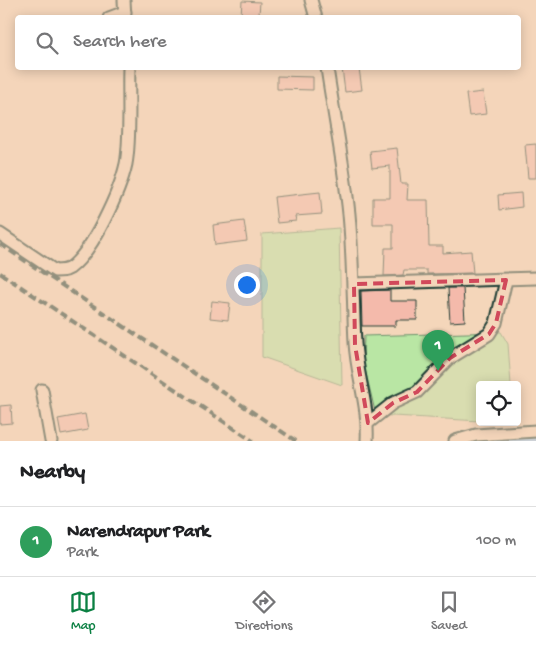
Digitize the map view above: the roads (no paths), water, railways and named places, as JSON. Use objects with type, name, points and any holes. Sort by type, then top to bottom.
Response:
[{"type":"street","points":[[124,0],[125,15]]},
{"type":"street","points":[[311,0],[315,15]]},
{"type":"street","points":[[0,234],[56,271],[64,271],[70,268],[88,248],[116,195],[126,161],[129,70]]},
{"type":"street","points":[[327,70],[349,213],[354,284],[355,345],[368,422],[367,441]]},
{"type":"street","points":[[354,284],[536,278]]},
{"type":"street","points":[[368,422],[393,403],[416,392],[450,358],[489,334],[496,323],[506,280]]},
{"type":"street","points":[[42,390],[50,441]]},
{"type":"street","points":[[455,441],[476,435],[536,431]]},
{"type":"waterway","points":[[486,441],[536,437]]},
{"type":"railway","points":[[0,244],[296,441]]},
{"type":"railway","points":[[0,273],[253,441]]},
{"type":"place","name":"Narendrapur Park","points":[[438,371]]}]
